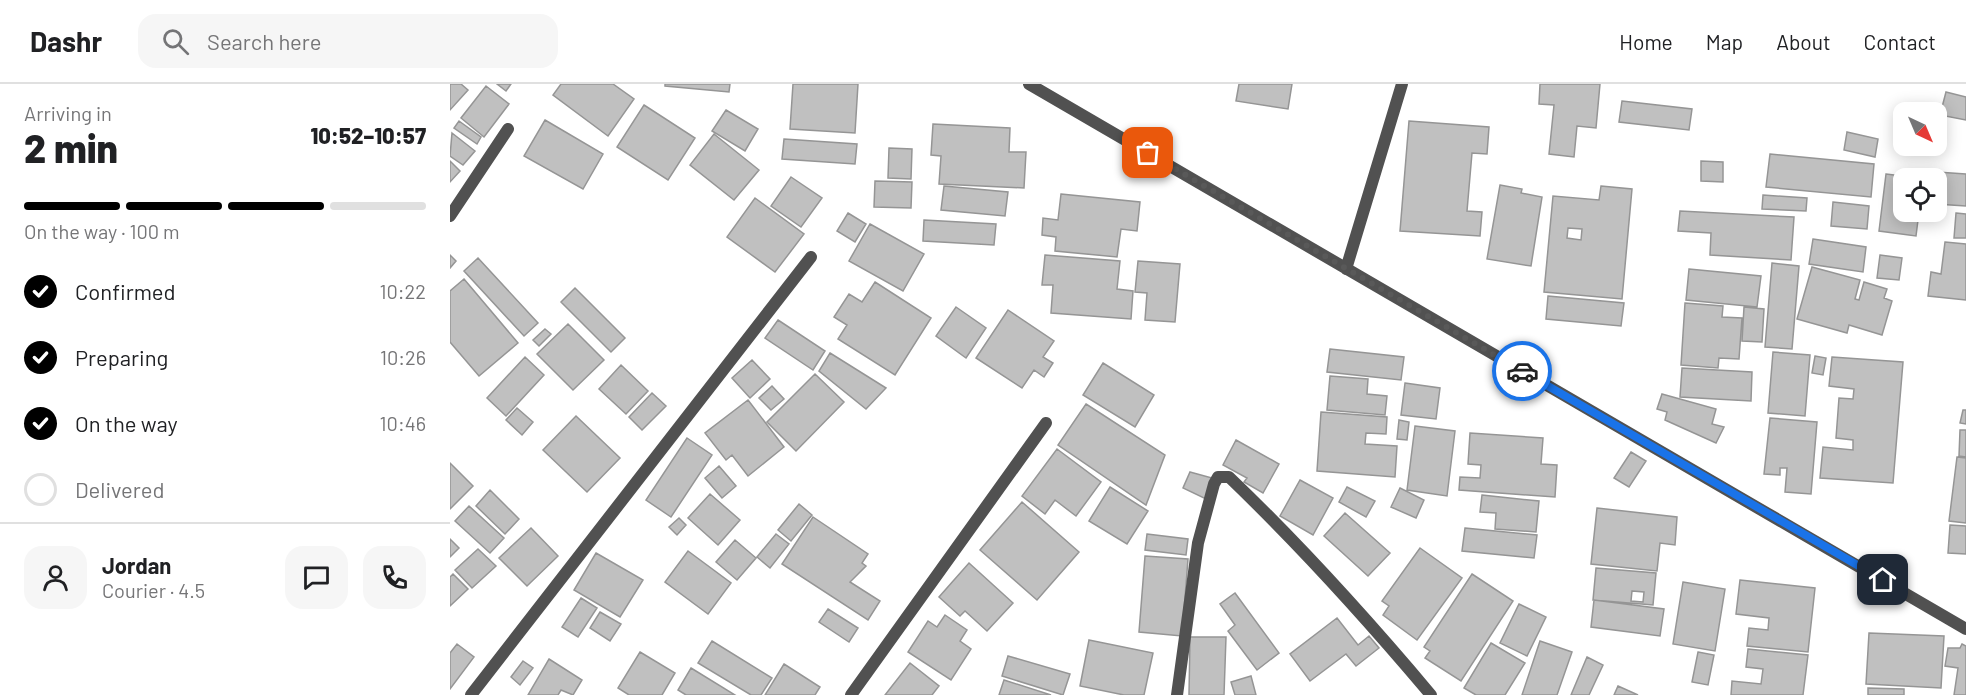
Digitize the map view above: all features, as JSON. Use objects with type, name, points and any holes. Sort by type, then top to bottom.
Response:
[{"type":"street","points":[[1029,84],[1966,628]]},
{"type":"street","points":[[1346,268],[1402,84]]},
{"type":"street","points":[[450,216],[508,129]]},
{"type":"street","points":[[471,695],[811,257]]},
{"type":"street","points":[[851,695],[1046,423]]},
{"type":"street","points":[[1177,695],[1198,543],[1214,484],[1218,477],[1224,475],[1229,477],[1284,529],[1335,583],[1431,695]]},
{"type":"building","points":[[450,84],[461,84],[468,90],[450,110]]},
{"type":"building","points":[[497,84],[511,84],[506,91]]},
{"type":"building","points":[[561,84],[613,84],[634,99],[608,136],[553,95]]},
{"type":"building","points":[[665,84],[730,84],[729,92],[665,86]]},
{"type":"building","points":[[793,84],[858,84],[855,133],[790,129]]},
{"type":"building","points":[[1239,84],[1292,84],[1288,109],[1236,101]]},
{"type":"building","points":[[1540,84],[1600,84],[1596,128],[1577,126],[1574,157],[1549,154],[1554,105],[1539,104]]},
{"type":"building","points":[[486,86],[509,104],[484,137],[461,118]]},
{"type":"building","points":[[1946,92],[1966,97],[1966,120],[1947,116],[1947,102],[1943,102]]},
{"type":"building","points":[[1622,101],[1692,109],[1689,130],[1619,122]]},
{"type":"building","points":[[644,105],[695,138],[668,180],[617,147]]},
{"type":"building","points":[[726,110],[758,129],[745,151],[712,131]]},
{"type":"building","points":[[545,120],[603,154],[583,189],[524,156]]},
{"type":"building","points":[[459,121],[481,137],[477,144],[454,128]]},
{"type":"building","points":[[1409,121],[1489,127],[1487,154],[1472,153],[1467,211],[1482,212],[1480,236],[1400,231]]},
{"type":"building","points":[[933,124],[1010,128],[1009,152],[1026,152],[1024,188],[939,184],[941,156],[931,155]]},
{"type":"building","points":[[1847,132],[1878,139],[1875,157],[1844,150]]},
{"type":"building","points":[[452,133],[475,151],[463,165],[450,156]]},
{"type":"building","points":[[714,134],[759,170],[734,200],[690,165]]},
{"type":"building","points":[[784,139],[857,144],[855,164],[782,159]]},
{"type":"building","points":[[889,148],[912,149],[911,179],[888,178]]},
{"type":"building","points":[[1770,154],[1874,164],[1871,197],[1766,187]]},
{"type":"building","points":[[450,161],[460,171],[450,182]]},
{"type":"building","points":[[1701,161],[1723,162],[1723,182],[1701,181]]},
{"type":"building","points":[[1947,173],[1966,174],[1966,206],[1947,205]]},
{"type":"building","points":[[1886,174],[1893,175],[1893,222],[1918,222],[1916,236],[1879,231]]},
{"type":"building","points":[[791,177],[822,198],[801,227],[771,206]]},
{"type":"building","points":[[875,181],[912,182],[911,208],[874,207]]},
{"type":"building","points":[[1500,185],[1522,189],[1521,193],[1542,197],[1531,266],[1487,259]]},
{"type":"building","points":[[944,186],[1008,192],[1005,216],[941,210]]},
{"type":"building","points":[[1601,186],[1632,189],[1622,299],[1544,292],[1553,196],[1599,200]],"holes":[[[1568,228],[1582,229],[1581,240],[1567,238]]]},
{"type":"building","points":[[1061,194],[1140,202],[1137,231],[1121,229],[1117,257],[1055,251],[1056,237],[1042,235],[1043,218],[1058,220]]},
{"type":"building","points":[[1763,195],[1807,198],[1806,211],[1762,209]]},
{"type":"building","points":[[755,198],[804,234],[775,272],[727,237]]},
{"type":"building","points":[[1833,202],[1869,206],[1867,229],[1831,226]]},
{"type":"building","points":[[1680,211],[1794,217],[1791,260],[1710,255],[1711,233],[1678,231]]},
{"type":"building","points":[[848,213],[866,224],[855,242],[837,231]]},
{"type":"building","points":[[1956,213],[1966,214],[1966,238],[1954,238]]},
{"type":"building","points":[[924,220],[996,224],[994,245],[923,241]]},
{"type":"building","points":[[870,224],[924,254],[903,291],[849,261]]},
{"type":"building","points":[[1813,239],[1866,247],[1863,272],[1809,264]]},
{"type":"building","points":[[1945,242],[1966,244],[1966,300],[1928,296],[1931,272],[1941,274]]},
{"type":"building","points":[[450,255],[456,261],[450,268]]},
{"type":"building","points":[[1045,255],[1120,261],[1117,289],[1133,291],[1131,319],[1051,313],[1053,285],[1042,285]]},
{"type":"building","points":[[1880,255],[1902,258],[1899,280],[1877,278]]},
{"type":"building","points":[[478,258],[538,323],[524,336],[464,271]]},
{"type":"building","points":[[1138,261],[1180,264],[1175,322],[1145,320],[1147,293],[1135,292]]},
{"type":"building","points":[[1772,263],[1799,266],[1792,349],[1765,347]]},
{"type":"building","points":[[1812,267],[1860,280],[1855,299],[1859,300],[1864,282],[1887,289],[1884,298],[1892,301],[1882,335],[1849,325],[1847,333],[1797,319]]},
{"type":"building","points":[[1689,269],[1761,276],[1757,307],[1686,300]]},
{"type":"building","points":[[464,279],[518,343],[479,376],[450,342],[450,291]]},
{"type":"building","points":[[875,282],[931,318],[895,375],[838,339],[847,325],[834,317],[849,294],[862,302]]},
{"type":"building","points":[[575,288],[625,338],[611,352],[561,302]]},
{"type":"building","points":[[1548,296],[1624,303],[1621,326],[1546,319]]},
{"type":"building","points":[[1685,303],[1723,306],[1722,317],[1742,318],[1739,359],[1719,358],[1718,368],[1681,365]]},
{"type":"building","points":[[956,307],[986,328],[966,358],[936,336]]},
{"type":"building","points":[[1744,307],[1764,309],[1762,342],[1742,341]]},
{"type":"building","points":[[1008,310],[1054,341],[1043,357],[1053,363],[1044,377],[1034,370],[1022,388],[976,358]]},
{"type":"building","points":[[778,320],[825,351],[813,370],[765,338]]},
{"type":"building","points":[[568,324],[604,360],[573,390],[537,354]]},
{"type":"building","points":[[545,329],[551,334],[539,346],[533,340]]},
{"type":"building","points":[[1330,349],[1404,357],[1401,380],[1327,372]]},
{"type":"building","points":[[1773,352],[1810,355],[1805,416],[1768,413]]},
{"type":"building","points":[[830,353],[886,388],[866,409],[819,371]]},
{"type":"building","points":[[1815,356],[1826,358],[1823,375],[1812,373]]},
{"type":"building","points":[[525,357],[544,375],[506,416],[487,398]]},
{"type":"building","points":[[1832,357],[1903,362],[1893,483],[1820,478],[1823,447],[1853,450],[1853,440],[1836,438],[1839,398],[1853,399],[1854,389],[1829,386]]},
{"type":"building","points":[[752,360],[770,379],[750,398],[732,378]]},
{"type":"building","points":[[1103,363],[1154,395],[1135,427],[1083,395]]},
{"type":"building","points":[[621,365],[648,391],[626,414],[599,389]]},
{"type":"building","points":[[1682,368],[1752,372],[1751,401],[1680,397]]},
{"type":"building","points":[[815,374],[844,402],[796,451],[767,422]]},
{"type":"building","points":[[1330,376],[1368,379],[1367,394],[1387,396],[1385,415],[1327,410]]},
{"type":"building","points":[[1405,383],[1440,388],[1436,419],[1401,415]]},
{"type":"building","points":[[772,386],[784,399],[771,410],[759,398]]},
{"type":"building","points":[[652,393],[666,406],[642,430],[629,417]]},
{"type":"building","points":[[1662,394],[1716,409],[1712,424],[1724,427],[1716,443],[1665,420],[1667,412],[1657,409]]},
{"type":"building","points":[[748,400],[784,447],[748,476],[732,455],[726,460],[705,433]]},
{"type":"building","points":[[1086,404],[1165,455],[1146,505],[1058,445]]},
{"type":"building","points":[[517,408],[533,422],[522,435],[506,420]]},
{"type":"building","points":[[1963,410],[1966,410],[1966,424],[1960,423]]},
{"type":"building","points":[[1321,412],[1387,417],[1386,434],[1366,433],[1365,444],[1397,446],[1395,477],[1317,471]]},
{"type":"building","points":[[576,416],[620,458],[587,492],[543,450]]},
{"type":"building","points":[[1770,418],[1817,422],[1811,494],[1785,492],[1787,468],[1780,468],[1780,475],[1764,474]]},
{"type":"building","points":[[1399,420],[1409,422],[1407,440],[1397,439]]},
{"type":"building","points":[[1415,426],[1455,431],[1447,496],[1407,490]]},
{"type":"building","points":[[1960,430],[1966,430],[1966,457],[1959,456]]},
{"type":"building","points":[[1470,433],[1543,438],[1541,464],[1557,465],[1555,497],[1459,490],[1460,477],[1480,478],[1481,465],[1468,464]]},
{"type":"building","points":[[687,438],[712,455],[671,517],[646,500]]},
{"type":"building","points":[[1236,440],[1279,464],[1263,493],[1244,482],[1247,478],[1223,465]]},
{"type":"building","points":[[1057,449],[1101,482],[1076,516],[1055,500],[1045,514],[1022,496]]},
{"type":"building","points":[[1631,452],[1646,461],[1629,487],[1614,478]]},
{"type":"building","points":[[1957,457],[1966,458],[1966,523],[1949,521]]},
{"type":"building","points":[[450,463],[473,486],[450,509]]},
{"type":"building","points":[[719,466],[736,486],[722,498],[705,478]]},
{"type":"building","points":[[1190,472],[1212,478],[1206,499],[1183,488]]},
{"type":"building","points":[[1300,480],[1333,498],[1313,535],[1280,516]]},
{"type":"building","points":[[1110,487],[1148,511],[1127,544],[1089,521]]},
{"type":"building","points":[[1347,487],[1375,501],[1366,517],[1339,502]]},
{"type":"building","points":[[1400,488],[1424,500],[1416,518],[1391,507]]},
{"type":"building","points":[[490,490],[519,519],[505,534],[476,506]]},
{"type":"building","points":[[710,494],[740,520],[718,545],[688,518]]},
{"type":"building","points":[[1482,495],[1539,501],[1536,532],[1495,529],[1496,513],[1480,512]]},
{"type":"building","points":[[1022,502],[1079,552],[1037,600],[980,550]]},
{"type":"building","points":[[799,504],[812,515],[791,541],[778,530]]},
{"type":"building","points":[[469,506],[504,538],[490,553],[455,521]]},
{"type":"building","points":[[1597,508],[1677,517],[1675,545],[1660,543],[1657,571],[1591,564]]},
{"type":"building","points":[[1345,513],[1390,553],[1368,576],[1324,536]]},
{"type":"building","points":[[813,517],[868,554],[862,563],[866,566],[850,582],[880,601],[868,620],[782,564]]},
{"type":"building","points":[[679,518],[686,525],[677,535],[669,527]]},
{"type":"building","points":[[1950,525],[1966,526],[1966,554],[1948,553]]},
{"type":"building","points":[[531,528],[558,556],[527,586],[499,558]]},
{"type":"building","points":[[1465,528],[1537,535],[1534,558],[1462,551]]},
{"type":"building","points":[[776,534],[789,544],[770,568],[757,557]]},
{"type":"building","points":[[1147,534],[1188,539],[1186,555],[1145,550]]},
{"type":"building","points":[[450,539],[459,548],[450,557]]},
{"type":"building","points":[[735,540],[756,558],[737,580],[716,562]]},
{"type":"building","points":[[1420,548],[1462,578],[1417,640],[1383,615],[1389,606],[1382,601]]},
{"type":"building","points":[[478,549],[496,566],[472,588],[455,570]]},
{"type":"building","points":[[688,551],[731,583],[708,614],[665,582]]},
{"type":"building","points":[[596,553],[643,580],[620,617],[574,590]]},
{"type":"building","points":[[1145,556],[1188,559],[1182,636],[1139,632]]},
{"type":"building","points":[[969,563],[1013,603],[987,631],[965,611],[960,616],[939,597]]},
{"type":"building","points":[[1596,568],[1656,573],[1653,605],[1593,600]],"holes":[[[1632,591],[1644,592],[1643,602],[1631,601]]]},
{"type":"building","points":[[453,574],[468,589],[450,606],[450,577]]},
{"type":"building","points":[[1472,574],[1513,601],[1461,681],[1425,658],[1430,651],[1424,647]]},
{"type":"building","points":[[1740,580],[1815,588],[1808,652],[1747,646],[1749,628],[1768,630],[1769,618],[1736,614]]},
{"type":"building","points":[[1683,582],[1725,589],[1715,651],[1673,644]]},
{"type":"building","points":[[1235,593],[1279,653],[1257,670],[1228,631],[1235,625],[1220,604]]},
{"type":"building","points":[[581,598],[597,608],[578,637],[562,627]]},
{"type":"building","points":[[1594,600],[1664,609],[1660,636],[1591,627]]},
{"type":"building","points":[[1519,604],[1546,617],[1527,656],[1500,643]]},
{"type":"building","points":[[828,609],[858,628],[849,642],[819,622]]},
{"type":"building","points":[[600,612],[621,624],[610,641],[590,628]]},
{"type":"building","points":[[945,615],[967,630],[960,641],[971,649],[951,680],[908,652],[928,621],[937,627]]},
{"type":"building","points":[[1337,618],[1358,645],[1369,636],[1379,648],[1356,666],[1346,654],[1310,681],[1290,654]]},
{"type":"building","points":[[1869,633],[1944,636],[1941,688],[1866,684]]},
{"type":"building","points":[[1190,637],[1226,637],[1224,695],[1189,695]]},
{"type":"building","points":[[1089,640],[1153,653],[1144,695],[1124,695],[1080,686]]},
{"type":"building","points":[[712,641],[772,678],[761,695],[751,695],[698,663]]},
{"type":"building","points":[[1540,641],[1572,652],[1557,695],[1522,695]]},
{"type":"building","points":[[1491,643],[1525,663],[1505,695],[1476,695],[1464,688]]},
{"type":"building","points":[[457,644],[474,657],[450,689],[450,653]]},
{"type":"building","points":[[1962,644],[1966,646],[1966,695],[1954,695],[1958,668],[1945,666],[1948,648],[1960,648]]},
{"type":"building","points":[[1748,649],[1808,655],[1803,695],[1731,695],[1732,681],[1761,684],[1763,669],[1746,667]]},
{"type":"building","points":[[640,652],[675,673],[662,695],[629,695],[618,688]]},
{"type":"building","points":[[1698,652],[1714,655],[1708,685],[1692,682]]},
{"type":"building","points":[[1008,656],[1070,674],[1063,695],[1002,676]]},
{"type":"building","points":[[1587,657],[1603,665],[1589,695],[1571,695]]},
{"type":"building","points":[[549,659],[582,680],[573,695],[561,690],[558,695],[528,695]]},
{"type":"building","points":[[523,661],[533,668],[520,685],[511,677]]},
{"type":"building","points":[[910,663],[939,686],[932,695],[885,695]]},
{"type":"building","points":[[784,664],[820,687],[815,695],[765,695]]},
{"type":"building","points":[[691,668],[735,695],[686,695],[678,690]]},
{"type":"building","points":[[1251,676],[1256,695],[1235,695],[1231,682]]},
{"type":"building","points":[[1004,680],[1051,695],[999,695]]},
{"type":"building","points":[[1618,686],[1638,695],[1614,695]]},
{"type":"building","points":[[1868,688],[1904,689],[1904,695],[1868,695]]},
{"type":"way so far","points":[[1148,153],[1522,371]]},
{"type":"route","points":[[1522,371],[1883,580]]}]
